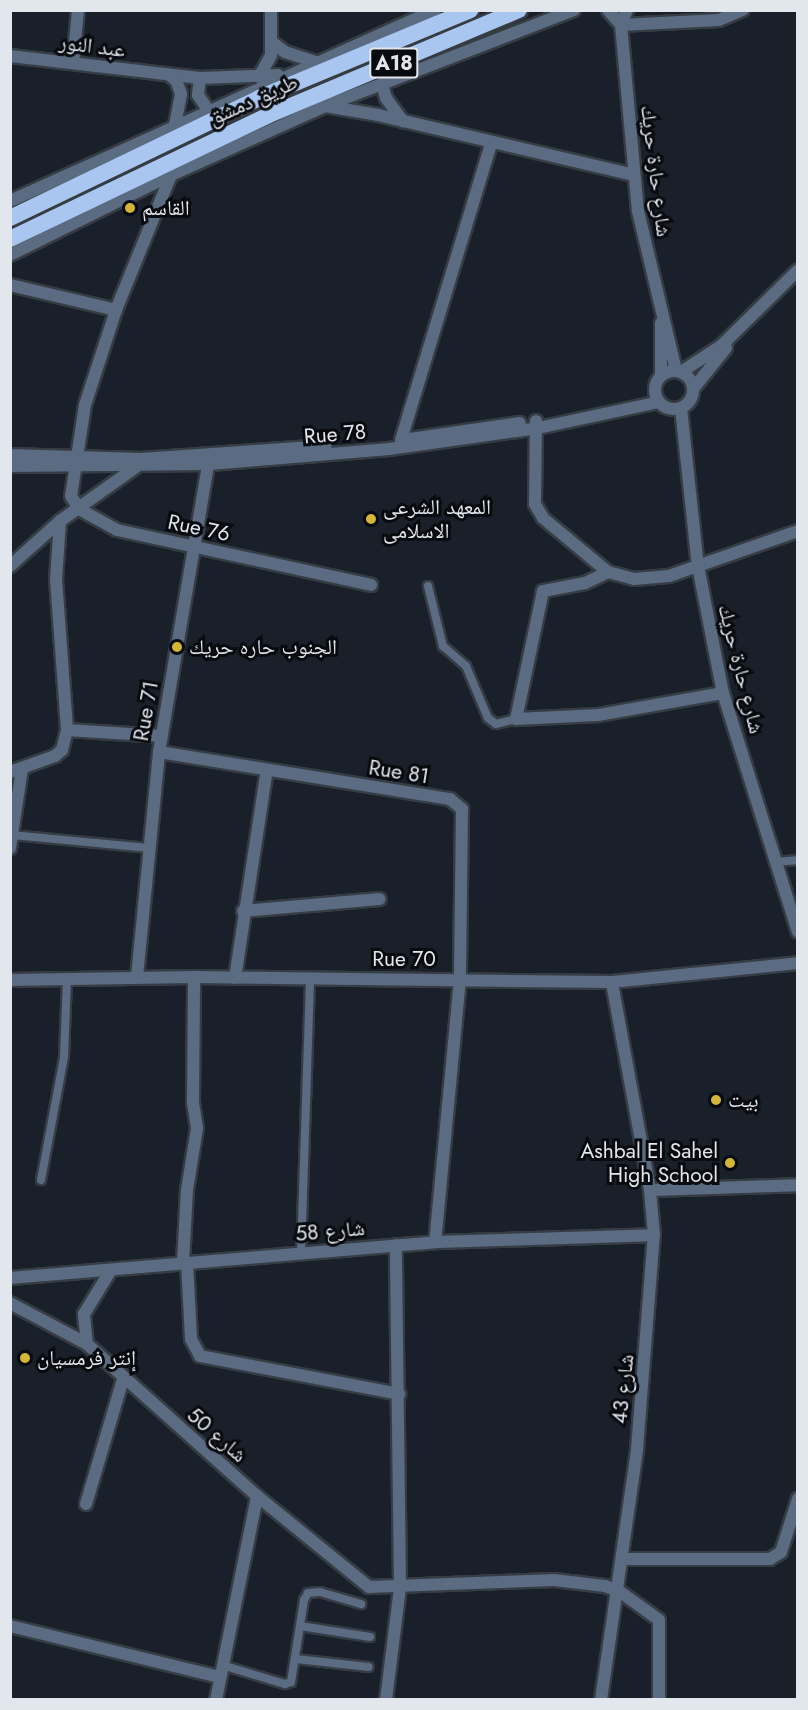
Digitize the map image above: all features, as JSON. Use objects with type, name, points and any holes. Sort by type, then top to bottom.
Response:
[{"type":"highway","name":"طريق دمشق","points":[[10,218],[259,98],[470,10]]},
{"type":"highway","name":"طريق دمشق","points":[[10,239],[269,115],[519,10]]},
{"type":"street","points":[[73,63],[78,10]]},
{"type":"street","points":[[259,77],[266,67],[272,42],[271,10]]},
{"type":"street","points":[[10,201],[289,73],[435,10]]},
{"type":"street","points":[[10,255],[171,175],[325,106],[574,10]]},
{"type":"street","points":[[608,10],[621,25],[719,20],[743,10]]},
{"type":"street","name":"شارع حارة حريك","points":[[627,10],[621,25],[633,175],[661,322],[679,372]]},
{"type":"street","points":[[272,42],[285,52],[316,62]]},
{"type":"street","name":"عبد النور","points":[[10,56],[200,78],[259,77],[289,73]]},
{"type":"street","points":[[169,75],[176,80],[181,94],[174,125]]},
{"type":"street","points":[[200,78],[198,95],[208,110]]},
{"type":"street","points":[[382,84],[386,98],[404,122]]},
{"type":"street","points":[[325,106],[633,175]]},
{"type":"street","points":[[401,440],[491,143]]},
{"type":"street","points":[[79,509],[70,496],[73,461],[85,405],[116,310],[171,175]]},
{"type":"street","points":[[657,398],[669,408],[681,408],[691,398],[693,389],[739,329],[798,270]]},
{"type":"street","points":[[10,285],[116,310]]},
{"type":"street","name":"شارع حارة حريك","points":[[661,322],[662,375]]},
{"type":"street","points":[[657,398],[662,375],[679,372],[739,329]]},
{"type":"street","points":[[679,372],[693,389]]},
{"type":"street","points":[[10,454],[73,461],[210,459],[537,424],[657,398]]},
{"type":"street","name":"شارع حارة حريك","points":[[681,408],[698,566],[723,693],[798,932]]},
{"type":"street","points":[[537,424],[535,504],[543,518],[608,572],[634,579],[669,576],[798,531]]},
{"type":"street","name":"Rue 78","points":[[10,466],[73,461],[136,467],[210,459],[389,449],[537,424]]},
{"type":"street","name":"Rue 71","points":[[137,977],[159,752],[210,459]]},
{"type":"street","points":[[10,566],[60,521],[136,467]]},
{"type":"street","name":"Rue 76","points":[[79,509],[117,530],[371,585]]},
{"type":"street","points":[[10,848],[16,770],[55,756],[62,750],[68,730],[56,579],[60,521]]},
{"type":"street","points":[[608,572],[585,583],[543,591],[516,719],[598,715],[723,693]]},
{"type":"street","points":[[68,730],[162,736]]},
{"type":"street","name":"Rue 81","points":[[159,752],[457,803],[464,815],[460,979],[435,1242]]},
{"type":"street","points":[[235,978],[243,911],[267,770]]},
{"type":"street","points":[[243,911],[379,899]]},
{"type":"street","name":"Rue 70","points":[[10,980],[194,977],[612,982],[798,963]]},
{"type":"street","points":[[194,977],[193,1102],[197,1128],[187,1190],[185,1263],[191,1339],[200,1356],[399,1394]]},
{"type":"street","name":"شارع 43","points":[[601,1700],[619,1592],[647,1361],[654,1235],[650,1190],[612,982]]},
{"type":"street","points":[[650,1190],[798,1185]]},
{"type":"street","name":"شارع 58","points":[[10,1278],[435,1242],[654,1235]]},
{"type":"street","points":[[386,1700],[400,1587],[396,1245]]},
{"type":"street","points":[[87,1344],[84,1314],[111,1270]]},
{"type":"street","name":"شارع 50","points":[[10,1303],[87,1344],[123,1379],[257,1496],[369,1587],[554,1580],[605,1586],[619,1592],[659,1620],[659,1700]]},
{"type":"street","points":[[86,1504],[123,1379]]},
{"type":"street","points":[[216,1700],[257,1496]]},
{"type":"street","points":[[622,1559],[770,1559],[781,1552],[791,1511],[798,1499]]},
{"type":"street","points":[[10,1626],[221,1671]]},
{"type":"lane","points":[[428,586],[443,646],[466,666],[488,718],[496,724],[516,719]]},
{"type":"lane","points":[[12,835],[150,848]]},
{"type":"lane","points":[[777,862],[798,860]]},
{"type":"lane","points":[[41,1180],[64,1057],[67,978]]},
{"type":"lane","points":[[301,1253],[310,979]]},
{"type":"lane","points":[[221,1671],[285,1684],[294,1678],[304,1600],[311,1591],[361,1604]]},
{"type":"lane","points":[[300,1626],[370,1637]]},
{"type":"lane","points":[[296,1659],[369,1667]]},
{"type":"place","name":"القاسم","points":[[130,208]]},
{"type":"place","name":"المعهد الشرعى الاسلامى","points":[[371,519]]},
{"type":"place","name":"الجنوب حاره حريك","points":[[177,647]]},
{"type":"place","name":"بيت","points":[[716,1100]]},
{"type":"place","name":"Ashbal El Sahel High School","points":[[730,1163]]},
{"type":"place","name":"إنتر فرمسيان","points":[[25,1358]]}]
